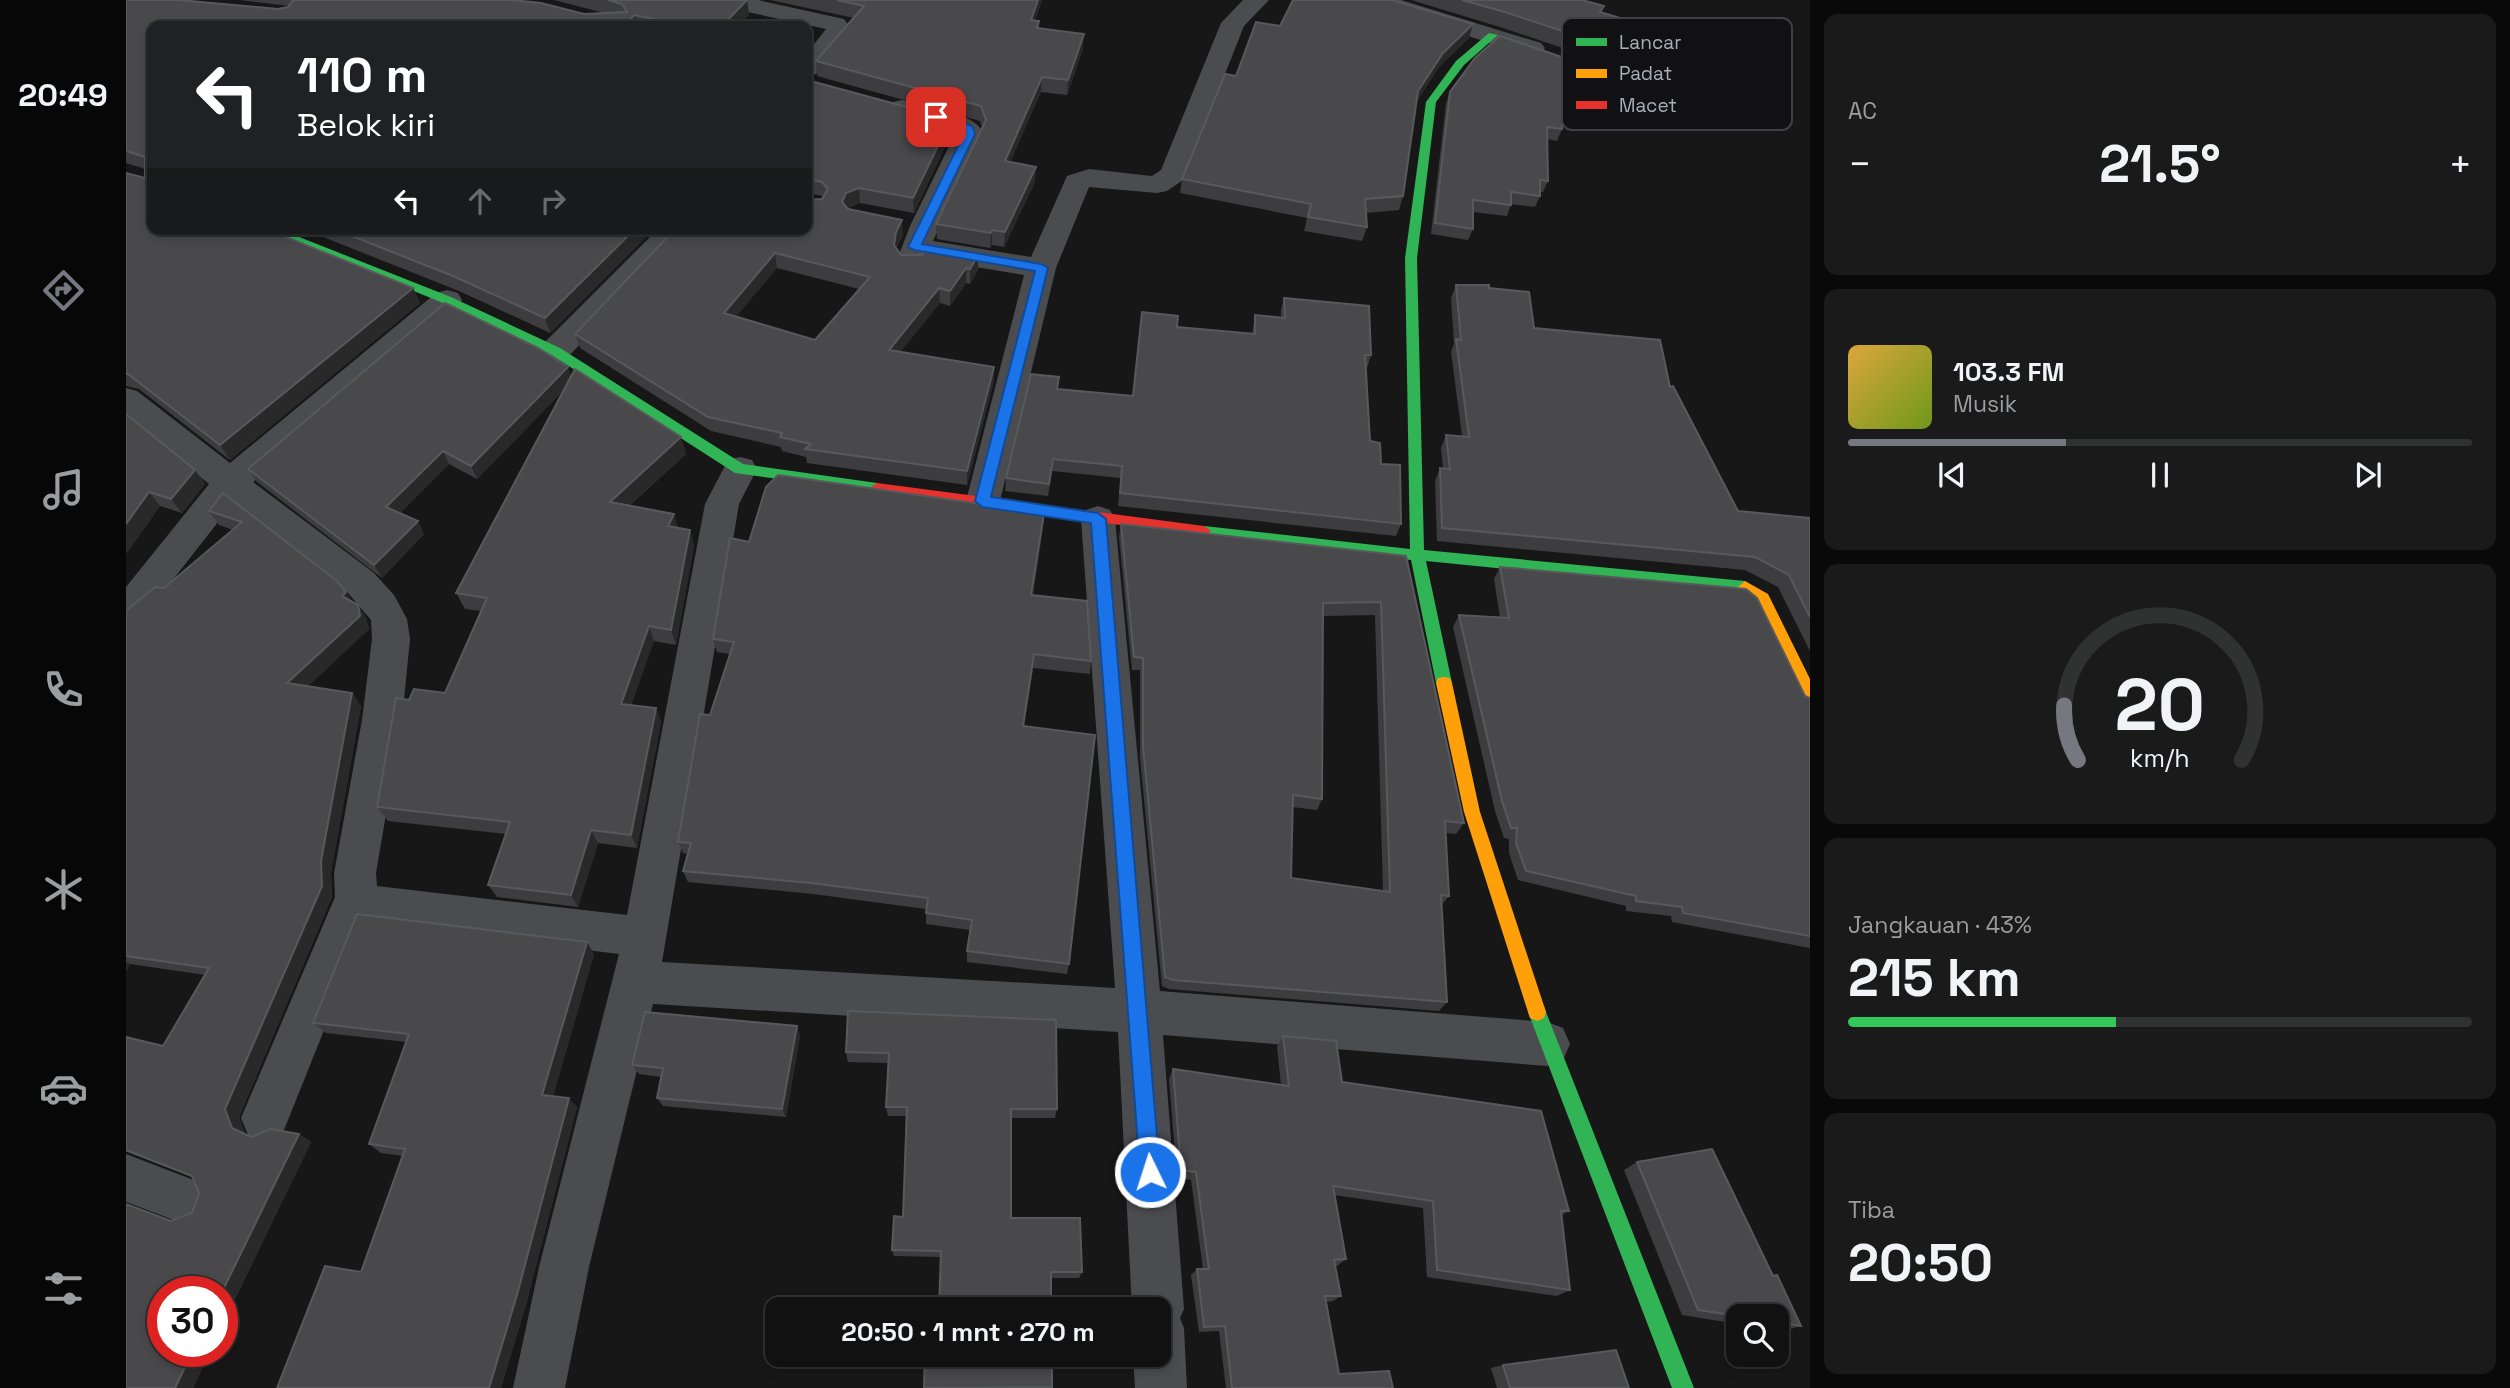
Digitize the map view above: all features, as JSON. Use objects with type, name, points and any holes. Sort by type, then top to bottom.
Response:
[{"type":"street","points":[[724,0],[835,24],[839,29],[812,81]]},
{"type":"street","points":[[982,501],[1041,268],[1077,182],[1081,179],[1157,185],[1173,174],[1233,23],[1257,0]]},
{"type":"street","points":[[1376,0],[1493,34],[1562,58]]},
{"type":"street","points":[[1493,34],[1460,63],[1431,102],[1420,172],[1411,258],[1417,555],[1472,812],[1547,1044],[1683,1388]]},
{"type":"street","points":[[874,101],[968,128],[969,134],[913,239],[1041,268]]},
{"type":"street","points":[[283,235],[447,300],[555,351],[740,469],[1098,519],[1417,555],[1744,586],[1763,598],[1810,695]]},
{"type":"street","points":[[555,351],[669,235]]},
{"type":"street","points":[[126,613],[230,482],[447,300]]},
{"type":"street","points":[[126,398],[361,583],[381,605],[389,620],[391,639],[382,720],[355,873],[356,897],[265,1118]]},
{"type":"street","points":[[539,1388],[565,1266],[636,982],[722,504],[740,469]]},
{"type":"street","points":[[1098,519],[1139,1011],[1157,1297]]},
{"type":"street","points":[[356,897],[361,902],[373,905],[645,937]]},
{"type":"street","points":[[636,982],[1139,1011],[1547,1044]]},
{"type":"street","points":[[126,1178],[187,1201]]},
{"type":"street","points":[[1160,1367],[1161,1388]]},
{"type":"building","points":[[126,0],[179,0],[278,9],[288,7],[293,0],[512,0],[541,3],[584,14],[627,12],[622,4],[608,0],[747,0],[727,21],[664,21],[635,15],[628,21],[147,21],[147,235],[281,235],[413,288],[220,445],[126,374],[126,173],[145,178],[145,157],[126,151]]},
{"type":"building","points":[[837,0],[1038,0],[1031,20],[1039,21],[1037,28],[1084,34],[1068,80],[1042,77],[1005,161],[1036,167],[1005,232],[992,230],[991,233],[936,224],[986,120],[981,106],[816,61],[864,6]]},
{"type":"building","points":[[1293,0],[1392,0],[1473,24],[1443,53],[1418,91],[1403,196],[1365,199],[1367,227],[1308,217],[1311,204],[1182,179],[1225,74],[1236,76],[1256,22],[1280,26]]},
{"type":"building","points":[[1462,0],[1582,0],[1604,6],[1600,12],[1620,18],[1562,18],[1562,31]]},
{"type":"building","points":[[1500,36],[1562,57],[1562,129],[1547,127],[1548,181],[1540,180],[1540,196],[1511,192],[1511,205],[1473,200],[1473,229],[1435,223],[1450,92],[1475,58]]},
{"type":"building","points":[[812,81],[951,119],[913,198],[859,188],[846,193],[842,202],[848,209],[902,220],[894,245],[901,255],[922,255],[928,246],[978,255],[970,269],[966,268],[950,291],[939,288],[889,350],[994,367],[967,471],[805,449],[811,444],[780,437],[782,433],[708,417],[575,334],[669,235],[812,235],[812,200],[822,199],[828,189],[822,182],[812,180]],"holes":[[[775,253],[870,277],[815,340],[724,313]]]},
{"type":"building","points":[[349,235],[629,235],[545,318],[453,276]]},
{"type":"building","points":[[1456,285],[1489,285],[1489,288],[1529,292],[1534,328],[1660,340],[1670,387],[1673,386],[1738,511],[1810,518],[1810,617],[1789,575],[1755,557],[1442,528],[1440,468],[1450,469],[1446,435],[1469,437],[1456,339],[1461,340]]},
{"type":"building","points":[[1284,298],[1369,306],[1371,355],[1365,355],[1370,441],[1380,443],[1381,464],[1400,465],[1401,524],[1120,493],[1122,466],[1053,459],[1049,484],[1006,478],[1031,374],[1059,377],[1057,389],[1133,396],[1142,312],[1178,316],[1177,327],[1255,334],[1255,315],[1285,318]]},
{"type":"building","points":[[445,303],[538,348],[568,367],[471,466],[443,451],[386,507],[418,521],[374,565],[248,469]]},
{"type":"building","points":[[575,369],[681,437],[610,502],[674,514],[668,526],[690,530],[671,630],[649,626],[621,704],[656,708],[631,835],[591,830],[571,895],[488,885],[510,822],[377,807],[396,698],[409,700],[414,689],[445,693],[487,598],[456,593]]},
{"type":"building","points":[[126,414],[195,470],[171,499],[149,492],[126,524]]},
{"type":"building","points":[[778,475],[1044,513],[1031,595],[1087,601],[1091,661],[1034,654],[1023,726],[1095,735],[1069,964],[967,951],[972,920],[926,913],[928,898],[683,871],[691,843],[678,842],[700,714],[710,715],[734,642],[713,639],[730,538],[749,542],[766,487]]},
{"type":"building","points":[[223,493],[337,581],[346,592],[342,596],[358,605],[360,616],[287,683],[352,693],[321,861],[322,886],[225,1109],[232,1128],[251,1137],[271,1129],[299,1134],[230,1276],[147,1276],[147,1367],[185,1367],[175,1388],[126,1388],[126,1204],[171,1221],[192,1213],[199,1193],[192,1176],[126,1150],[126,1037],[163,1046],[209,968],[126,956],[126,611],[155,587],[164,588],[242,522],[209,511]]},
{"type":"building","points":[[1121,524],[1406,556],[1464,823],[1445,821],[1449,896],[1441,895],[1447,1002],[1173,980],[1165,977],[1143,746],[1143,658],[1134,657]],"holes":[[[1381,602],[1390,892],[1291,878],[1293,795],[1322,799],[1323,603]]]},
{"type":"building","points":[[1500,567],[1746,589],[1757,598],[1805,696],[1810,698],[1810,936],[1683,913],[1682,907],[1636,901],[1636,896],[1526,871],[1516,843],[1517,828],[1511,828],[1502,801],[1459,615],[1509,618]]},
{"type":"building","points":[[357,914],[587,942],[542,1095],[569,1098],[517,1295],[489,1388],[277,1388],[325,1266],[361,1272],[405,1149],[369,1144],[409,1034],[313,1023]]},
{"type":"building","points":[[848,1011],[1056,1020],[1057,1109],[1011,1109],[1011,1218],[1080,1218],[1082,1272],[1051,1272],[1051,1297],[939,1297],[941,1251],[892,1250],[894,1216],[903,1217],[907,1107],[886,1107],[889,1053],[846,1052]]},
{"type":"building","points":[[645,1012],[797,1026],[782,1109],[657,1098],[663,1068],[632,1065]]},
{"type":"building","points":[[1283,1036],[1336,1041],[1342,1082],[1541,1111],[1569,1211],[1561,1211],[1570,1290],[1437,1270],[1433,1201],[1333,1186],[1346,1259],[1334,1260],[1341,1296],[1325,1296],[1339,1374],[1389,1371],[1393,1388],[1232,1388],[1225,1326],[1204,1327],[1197,1269],[1209,1269],[1196,1172],[1181,1170],[1173,1069],[1289,1086]]},
{"type":"building","points":[[1712,1149],[1773,1276],[1777,1275],[1801,1326],[1789,1324],[1789,1304],[1726,1304],[1726,1314],[1698,1310],[1637,1162]]},
{"type":"building","points":[[1616,1350],[1629,1388],[1510,1388],[1503,1365]]},
{"type":"building","points":[[925,1367],[1052,1367],[1052,1387],[924,1388]]},
{"type":"traffic: fast","points":[[1444,683],[1417,555],[1411,258],[1431,102],[1460,63],[1493,35]]},
{"type":"traffic: fast","points":[[283,235],[447,300],[555,351],[740,469],[877,488]]},
{"type":"traffic: fast","points":[[1204,531],[1745,587]]},
{"type":"traffic: fast","points":[[1537,1012],[1683,1388]]},
{"type":"traffic: slow","points":[[1745,587],[1763,598],[1810,695]]},
{"type":"traffic: slow","points":[[1444,683],[1472,812],[1537,1012]]},
{"type":"traffic: jam","points":[[877,488],[1204,531]]},
{"type":"route","points":[[936,117],[961,124],[968,128],[969,134],[914,247],[1041,268],[982,501],[1098,519],[1150,1172]]}]
